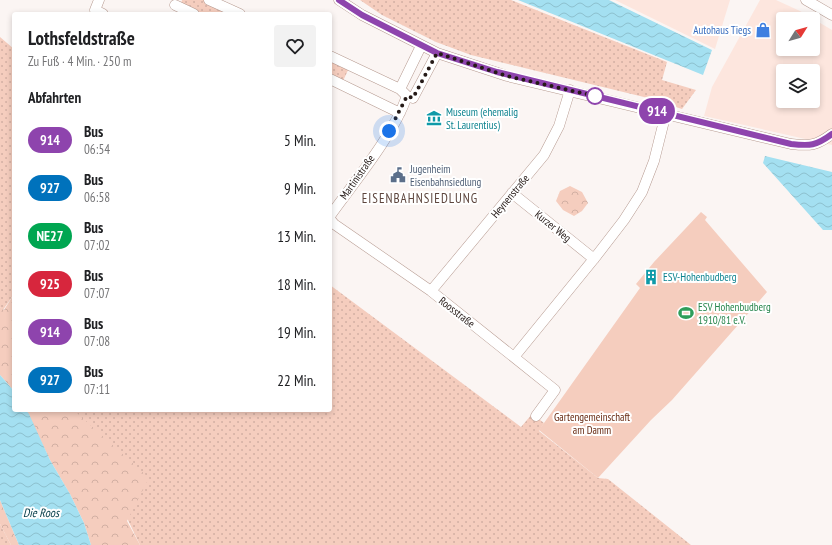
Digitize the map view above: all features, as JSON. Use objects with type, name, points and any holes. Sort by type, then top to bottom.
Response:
[{"type":"street","points":[[99,0],[95,10],[99,12]]},
{"type":"street","points":[[209,0],[236,12]]},
{"type":"street","points":[[339,0],[362,15],[421,46],[437,53],[507,76],[799,145],[810,146],[821,143],[832,134]]},
{"type":"street","points":[[806,0],[832,15]]},
{"type":"street","points":[[175,6],[189,12]]},
{"type":"street","name":"Martinistraße","points":[[332,214],[375,153],[400,113],[421,46]]},
{"type":"street","name":"Martinistraße","points":[[407,94],[437,53]]},
{"type":"street","points":[[332,57],[407,94]]},
{"type":"street","points":[[332,80],[400,113]]},
{"type":"street","name":"Heynenstraße","points":[[431,291],[544,154],[552,141],[570,90]]},
{"type":"street","points":[[514,357],[594,259],[624,220],[642,192],[654,161],[666,113]]},
{"type":"street","name":"Kurzer Weg","points":[[512,192],[594,259]]},
{"type":"street","name":"Roosstraße","points":[[332,220],[334,224],[431,291],[555,390],[536,416]]},
{"type":"shaded area","points":[[615,0],[730,0],[715,49]]},
{"type":"shaded area","points":[[760,0],[776,0],[802,12],[776,12],[776,56],[820,56],[820,23],[832,30],[832,145],[704,116],[712,87]]},
{"type":"green space","points":[[182,0],[205,0],[231,12],[198,12],[181,3]]},
{"type":"green space","points":[[360,0],[511,0],[667,62],[662,80],[696,90],[682,109],[648,98],[471,55],[436,42],[382,15]]},
{"type":"green space","points":[[0,37],[12,47],[12,297],[3,310],[0,307]]},
{"type":"green space","points":[[332,60],[349,68],[343,81],[332,76]]},
{"type":"green space","points":[[570,186],[582,192],[588,203],[582,211],[574,216],[563,210],[556,201],[560,191]]},
{"type":"green space","name":"ESV Hohenbudberg 1910/81 e.V.","points":[[701,212],[707,217],[705,220],[767,292],[672,400],[651,420],[598,478],[539,430],[640,288],[636,284],[654,262]]},
{"type":"green space","points":[[332,286],[521,427],[532,414],[544,423],[539,431],[598,478],[608,479],[691,545],[140,545],[76,412],[332,412]]},
{"type":"green space","points":[[12,297],[12,389],[0,375],[0,307],[4,310]]},
{"type":"green space","points":[[27,412],[76,412],[149,478],[127,521],[140,545],[91,545],[84,523],[70,494],[50,460]]},
{"type":"green space","points":[[0,500],[19,545],[11,545],[0,524]]},
{"type":"green space","points":[[0,524],[11,545],[0,545]]},
{"type":"water","points":[[518,0],[609,0],[712,50],[703,75]]},
{"type":"water","points":[[765,156],[832,172],[832,230],[823,230],[763,163]]},
{"type":"water","name":"Die Roos","points":[[0,375],[12,389],[12,412],[28,412],[29,414],[50,460],[70,494],[84,523],[91,545],[19,545],[0,500]]},
{"type":"bus line","name":"914","points":[[339,0],[362,15],[437,53],[507,76],[791,144],[810,146],[821,143],[832,134]]},
{"type":"place","name":"Autohaus Tiegs","points":[[763,30]]},
{"type":"place","name":"Museum (ehemalig St. Laurentius)","points":[[434,118]]},
{"type":"place","name":"Jugenheim Eisenbahnsiedlung","points":[[398,175]]},
{"type":"place","name":"ESV-Hohenbudberg","points":[[651,277]]},
{"type":"place","name":"ESV Hohenbudberg 1910/81 e.V.","points":[[686,313]]},
{"type":"district","name":"EISENBAHNSIEDLUNG","points":[[420,198]]},
{"type":"route","points":[[389,131],[407,96],[413,98],[437,53],[507,76],[595,96]]},
{"type":"park label","name":"Gartengemeinschaft am Damm","points":[[592,423]]}]
